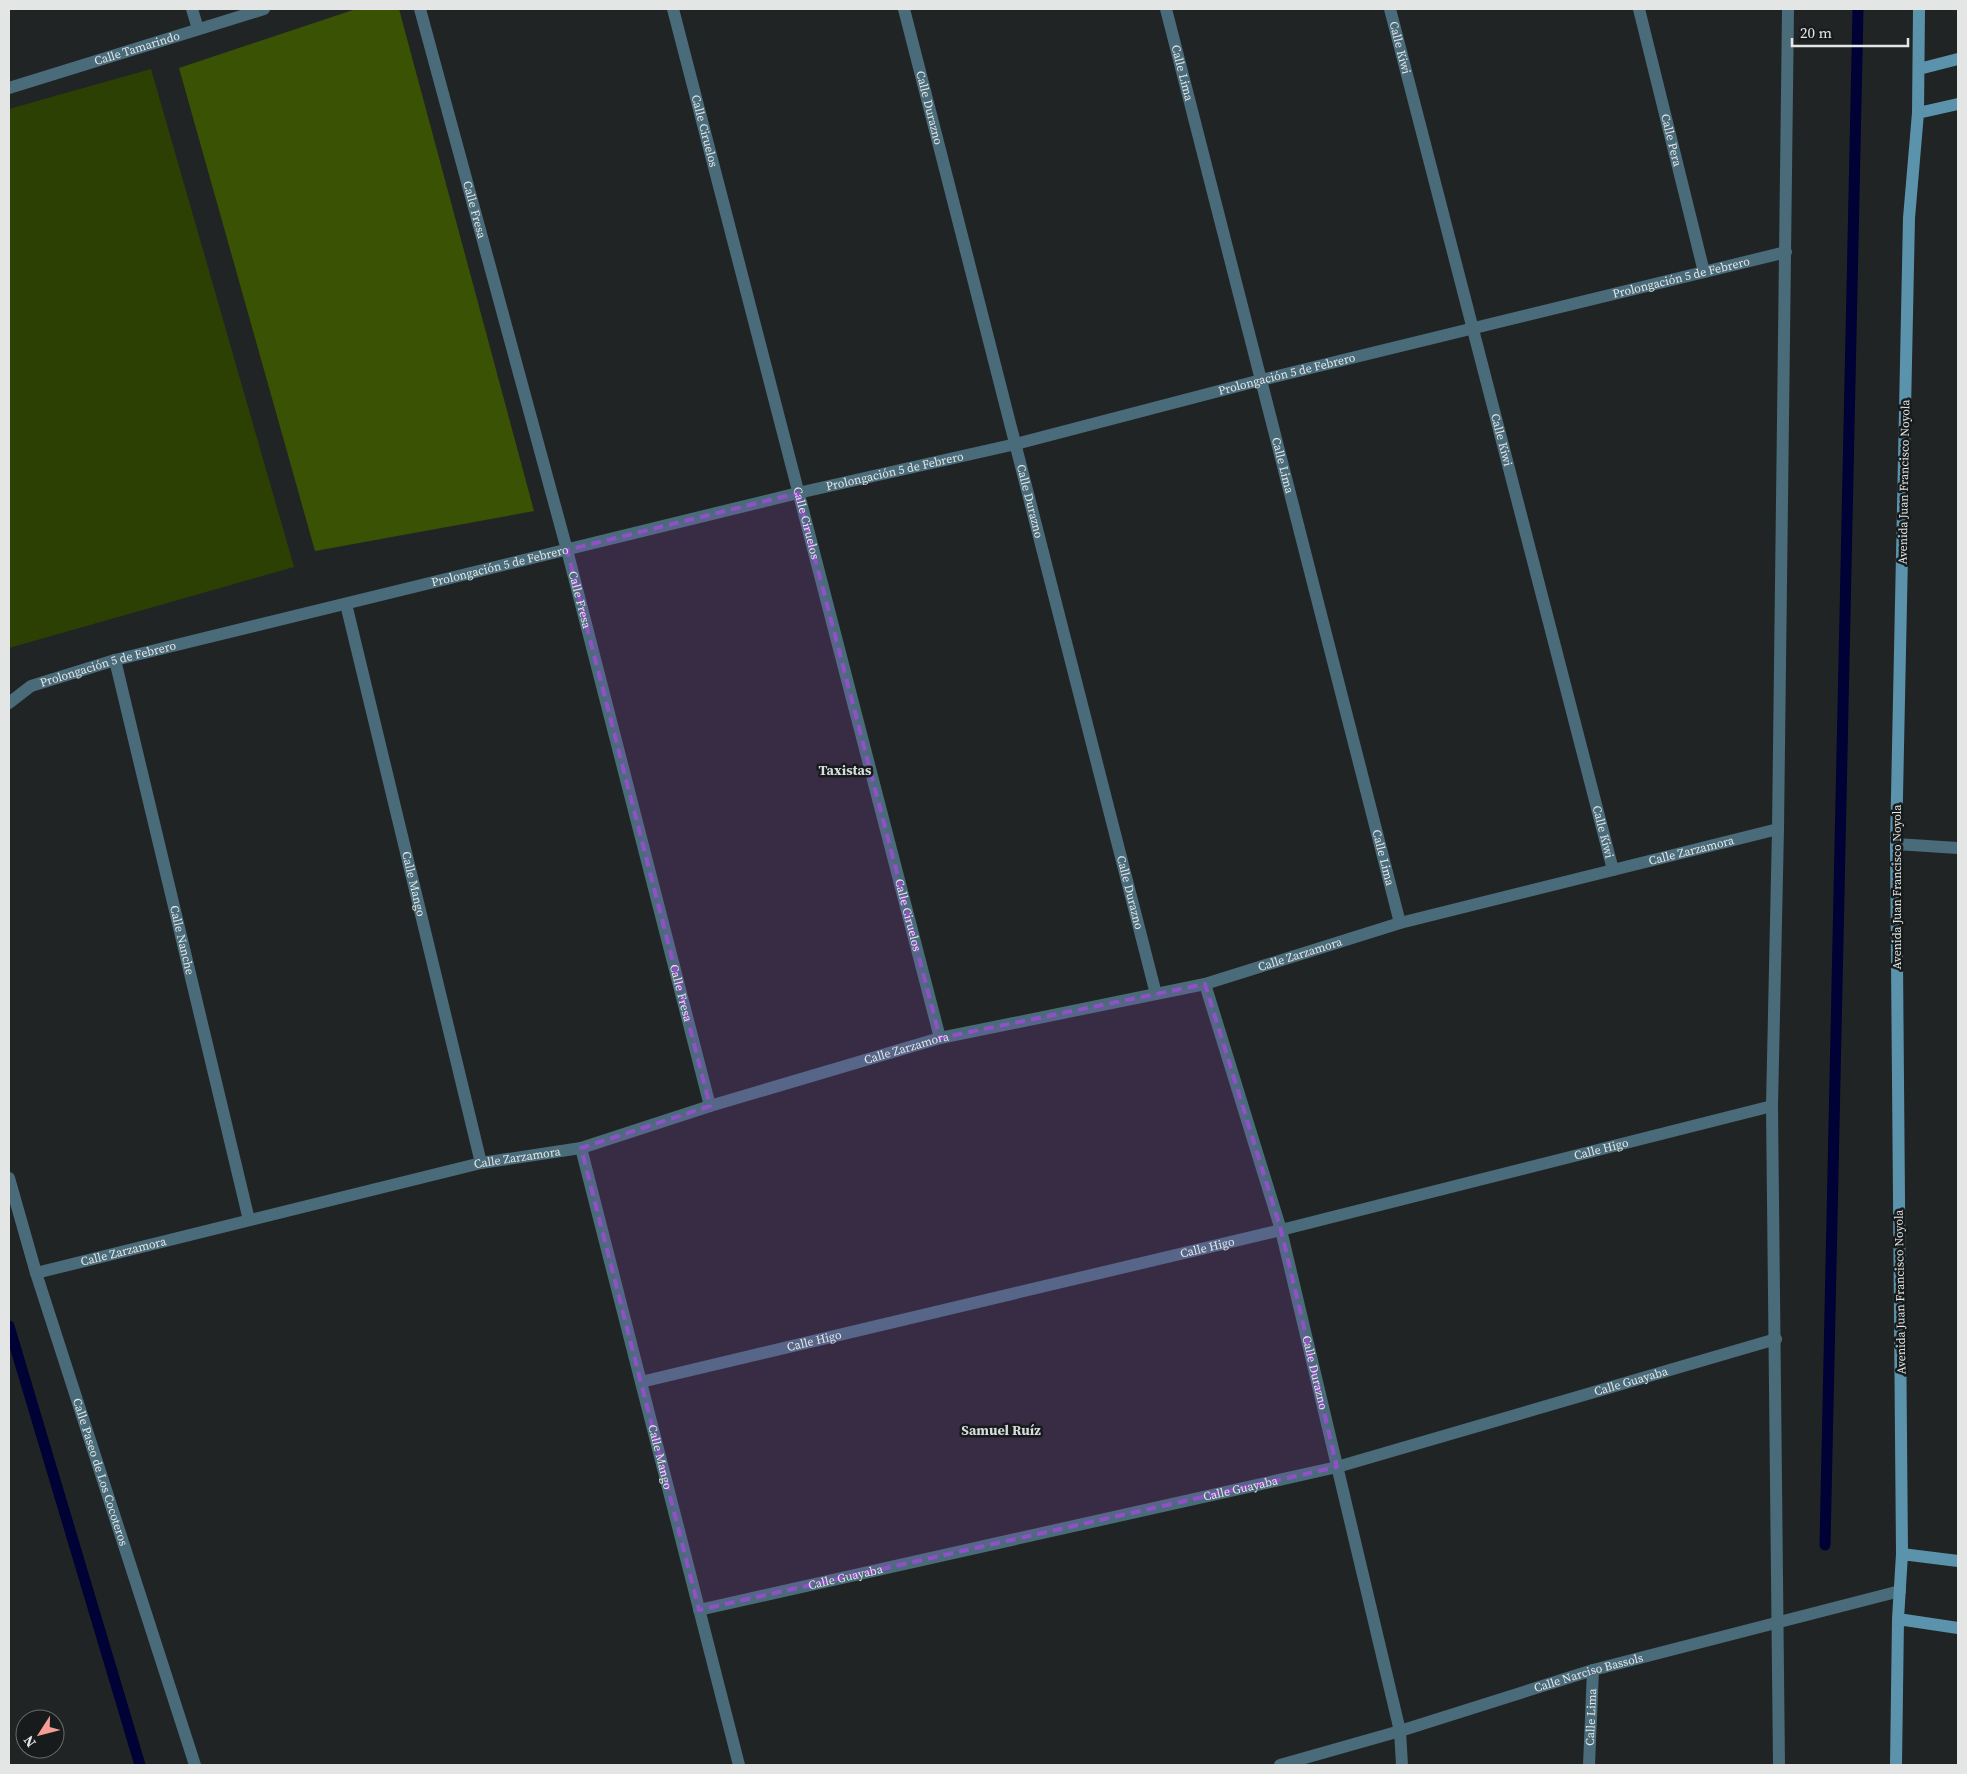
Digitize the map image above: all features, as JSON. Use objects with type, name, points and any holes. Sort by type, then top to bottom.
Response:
[{"type":"street","points":[[192,9],[198,29]]},
{"type":"street","name":"Calle Tamarindo","points":[[9,88],[264,9]]},
{"type":"street","name":"Calle Fresa","points":[[420,9],[567,550],[710,1106]]},
{"type":"street","name":"Calle Ciruelos","points":[[673,9],[940,1038]]},
{"type":"street","name":"Calle Durazno","points":[[904,9],[1156,994]]},
{"type":"street","name":"Calle Lima","points":[[1166,9],[1400,923]]},
{"type":"street","name":"Calle Kiwi","points":[[1390,9],[1613,870]]},
{"type":"street","name":"Calle Pera","points":[[1639,9],[1704,272]]},
{"type":"street","points":[[1779,1765],[1776,1339],[1772,1106],[1778,829],[1788,9]]},
{"type":"street","name":"Avenida Juan Francisco Noyola","points":[[1896,1765],[1898,1619],[1902,1554],[1896,844],[1909,218],[1918,113],[1919,9]]},
{"type":"street","points":[[1919,68],[1958,59]]},
{"type":"street","points":[[1918,113],[1958,104]]},
{"type":"street","name":"Prolongación 5 de Febrero","points":[[9,703],[31,686],[115,660],[798,494],[1016,444],[1261,380],[1786,252]]},
{"type":"street","name":"Calle Mango","points":[[346,604],[481,1163]]},
{"type":"street","name":"Calle Nanche","points":[[115,660],[249,1220]]},
{"type":"street","name":"Calle Zarzamora","points":[[36,1273],[481,1163],[581,1148],[710,1106],[940,1038],[1205,984],[1400,923],[1778,829]]},
{"type":"street","points":[[1896,844],[1958,848]]},
{"type":"street","name":"Calle Durazno","points":[[1205,984],[1281,1230],[1400,1731],[1402,1765]]},
{"type":"street","name":"Calle Higo","points":[[640,1382],[1281,1230],[1772,1106]]},
{"type":"street","name":"Calle Mango","points":[[581,1148],[739,1765]]},
{"type":"street","name":"Calle Paseo de Los Cocoteros","points":[[9,1178],[36,1273],[195,1765]]},
{"type":"street","name":"Calle Guayaba","points":[[699,1610],[1337,1467],[1776,1339]]},
{"type":"street","points":[[1902,1554],[1958,1561]]},
{"type":"street","name":"Calle Narciso Bassols","points":[[1280,1765],[1400,1731],[1593,1670],[1900,1591]]},
{"type":"street","points":[[1898,1619],[1958,1628]]},
{"type":"street","name":"Calle Lima","points":[[1589,1765],[1593,1670]]},
{"type":"highlighted area","points":[[798,493],[940,1038],[1205,984],[1281,1230],[1337,1467],[699,1610],[581,1148],[710,1106],[567,550]]},
{"type":"green space","points":[[356,9],[399,9],[534,511],[315,551],[179,68]]},
{"type":"green space","points":[[151,69],[294,567],[9,648],[9,109]]},
{"type":"waterway","points":[[1825,1545],[1858,9]]},
{"type":"waterway","points":[[9,1326],[140,1765]]},
{"type":"district","name":"Taxistas","points":[[845,770]]},
{"type":"district","name":"Samuel Ruíz","points":[[1001,1430]]}]
